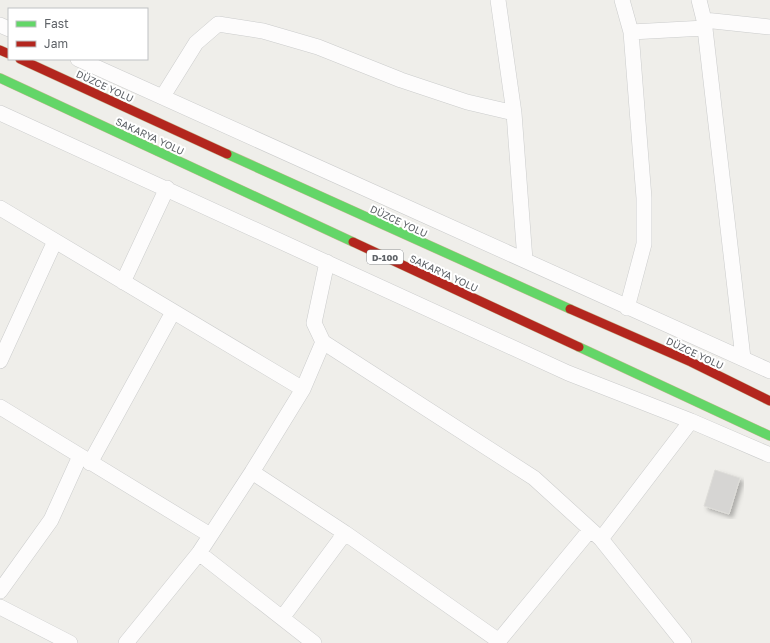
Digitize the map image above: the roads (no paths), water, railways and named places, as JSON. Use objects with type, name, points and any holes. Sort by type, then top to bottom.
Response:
[{"type":"highway","name":"DÜZCE YOLU","points":[[22,60],[506,282],[691,362],[770,401]]},
{"type":"highway","name":"SAKARYA YOLU","points":[[0,78],[770,436]]},
{"type":"street","points":[[498,0],[514,113],[525,260]]},
{"type":"street","points":[[622,0],[631,32],[644,198],[644,244],[627,308]]},
{"type":"street","points":[[699,0],[704,24],[743,358]]},
{"type":"street","points":[[163,96],[196,43],[218,24],[263,31],[318,47],[408,82],[467,102],[514,113]]},
{"type":"street","points":[[631,32],[704,24],[770,27]]},
{"type":"street","points":[[80,60],[525,260],[627,308],[770,371]]},
{"type":"street","points":[[0,113],[167,188],[568,373],[691,421],[770,455]]},
{"type":"street","points":[[123,282],[167,188]]},
{"type":"street","points":[[0,208],[303,389]]},
{"type":"street","points":[[0,361],[55,241]]},
{"type":"street","points":[[327,262],[314,323],[323,342],[534,478],[596,534],[684,643]]},
{"type":"street","points":[[0,591],[51,520],[173,312]]},
{"type":"street","points":[[126,643],[199,553],[252,472],[303,389],[323,342]]},
{"type":"street","points":[[0,407],[210,535]]},
{"type":"street","points":[[252,472],[345,533],[498,642],[596,534],[691,421]]},
{"type":"street","points":[[282,618],[345,533]]},
{"type":"street","points":[[199,553],[314,643]]},
{"type":"street","points":[[0,607],[70,643]]}]
